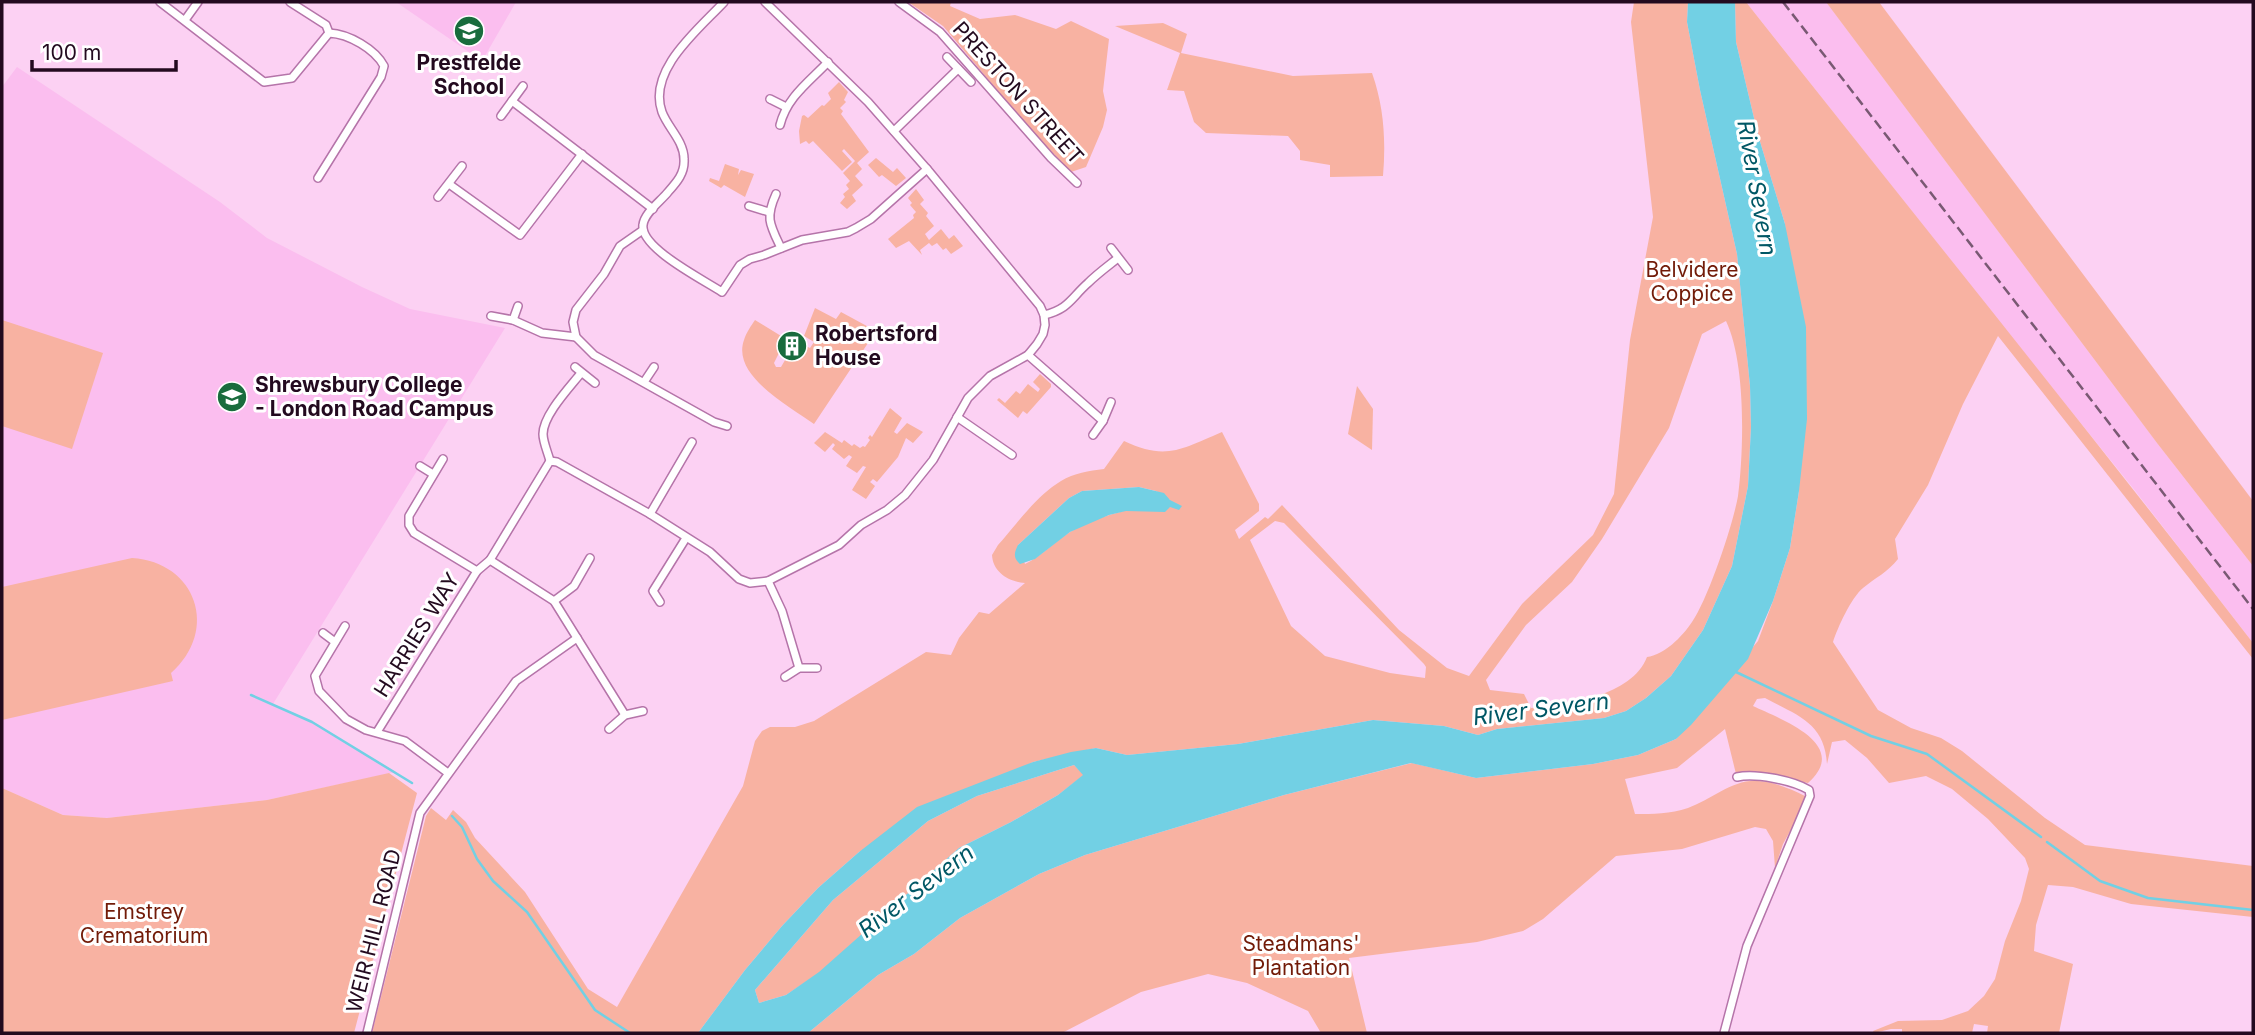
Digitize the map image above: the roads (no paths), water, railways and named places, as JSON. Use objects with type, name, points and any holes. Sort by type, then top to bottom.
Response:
[{"type":"street","points":[[160,2],[264,82],[292,78],[329,33]]},
{"type":"street","points":[[185,20],[198,2]]},
{"type":"street","points":[[290,2],[326,25],[329,33]]},
{"type":"street","points":[[595,383],[578,370],[551,412],[543,433],[550,461],[557,462],[650,514],[710,552],[739,579],[750,583],[768,581],[839,545],[861,525],[897,502],[933,460],[968,398],[990,376],[1028,355],[1044,334],[1044,315],[1040,306],[927,169],[828,62],[765,2]]},
{"type":"street","name":"PRESTON STREET","points":[[899,2],[940,32],[1051,158],[1077,183]]},
{"type":"street","points":[[721,3],[670,62],[660,80],[659,104],[685,159],[683,173],[646,216],[643,230],[648,240],[662,254],[722,292],[745,261],[815,236],[848,232],[856,228],[871,219],[927,169]]},
{"type":"street","points":[[318,178],[381,77],[384,66],[379,57],[353,40],[329,33]]},
{"type":"street","points":[[947,57],[971,82]]},
{"type":"street","points":[[780,125],[793,96],[828,62]]},
{"type":"street","points":[[894,131],[958,69]]},
{"type":"street","points":[[501,116],[523,86]]},
{"type":"street","points":[[770,99],[786,107]]},
{"type":"street","points":[[512,101],[653,209]]},
{"type":"street","points":[[449,184],[520,235],[582,153]]},
{"type":"street","points":[[438,197],[462,166]]},
{"type":"street","points":[[776,194],[768,220],[781,248]]},
{"type":"street","points":[[748,206],[769,212]]},
{"type":"street","points":[[643,230],[620,246],[604,274],[576,310],[573,322],[576,337],[594,355],[714,422],[727,426]]},
{"type":"street","points":[[1111,248],[1128,270]]},
{"type":"street","points":[[1044,315],[1069,304],[1086,284],[1118,258]]},
{"type":"street","points":[[513,320],[518,306]]},
{"type":"street","points":[[491,316],[513,320],[542,333],[576,337]]},
{"type":"street","points":[[1028,355],[1103,421]]},
{"type":"street","points":[[644,382],[654,367]]},
{"type":"street","points":[[1093,435],[1111,402]]},
{"type":"street","points":[[957,417],[1012,455]]},
{"type":"street","points":[[650,514],[692,442]]},
{"type":"street","points":[[443,458],[409,516],[409,525],[414,533],[477,571]]},
{"type":"street","name":"HARRIES WAY","points":[[377,732],[477,571],[490,560],[550,461]]},
{"type":"street","points":[[420,466],[433,474]]},
{"type":"street","points":[[660,602],[653,591],[686,538]]},
{"type":"street","points":[[554,601],[574,586],[590,558]]},
{"type":"street","points":[[490,560],[554,601],[625,715]]},
{"type":"street","points":[[768,581],[782,611],[799,668]]},
{"type":"street","points":[[345,626],[315,676],[319,691],[345,719],[366,730],[405,741],[448,773]]},
{"type":"street","points":[[323,633],[335,642]]},
{"type":"street","name":"WEIR HILL ROAD","points":[[367,1033],[420,813],[516,681],[577,638]]},
{"type":"street","points":[[785,677],[799,668],[817,667]]},
{"type":"street","points":[[609,729],[625,715],[643,711]]},
{"type":"street","points":[[1724,1033],[1746,946],[1810,793],[1801,786],[1752,775],[1737,776]]},
{"type":"water","name":"River Severn","points":[[1688,2],[1735,2],[1736,42],[1758,135],[1785,224],[1806,327],[1807,419],[1790,548],[1773,601],[1748,659],[1691,725],[1676,739],[1638,755],[1593,764],[1476,778],[1411,763],[1284,795],[1085,855],[1039,874],[960,918],[914,954],[878,975],[808,1033],[698,1033],[782,926],[818,888],[859,852],[917,807],[1033,762],[1096,748],[1127,755],[1238,744],[1373,720],[1444,726],[1478,735],[1497,729],[1604,718],[1626,711],[1671,676],[1703,630],[1732,566],[1748,486],[1751,427],[1750,386],[1737,254],[1687,22]],"holes":[[[1074,765],[1083,775],[1058,795],[959,848],[819,972],[786,995],[759,1003],[755,990],[833,900],[928,821],[977,796]]]},
{"type":"water","points":[[1139,487],[1164,493],[1170,500],[1182,506],[1179,510],[1170,507],[1165,512],[1126,511],[1109,515],[1070,532],[1035,559],[1020,564],[1016,560],[1018,545],[1069,498],[1082,491]]},
{"type":"waterway","points":[[1736,672],[1871,736],[1927,754],[2041,837]]},
{"type":"waterway","points":[[251,695],[312,722],[412,783]]},
{"type":"waterway","points":[[452,816],[462,827],[477,859],[493,881],[527,912],[595,1010],[630,1033]]},
{"type":"waterway","points":[[2047,842],[2100,881],[2148,898],[2253,910]]},
{"type":"railway","points":[[1783,2],[2253,609]]},
{"type":"place","name":"Prestfelde School","points":[[469,31]]},
{"type":"place","name":"Robertsford House","points":[[792,346]]},
{"type":"place","name":"Shrewsbury College - London Road Campus","points":[[232,397]]},
{"type":"park label","name":"Belvidere Coppice","points":[[1692,282]]},
{"type":"park label","name":"Emstrey Crematorium","points":[[144,924]]},
{"type":"park label","name":"Steadmans' Plantation","points":[[1301,956]]}]
